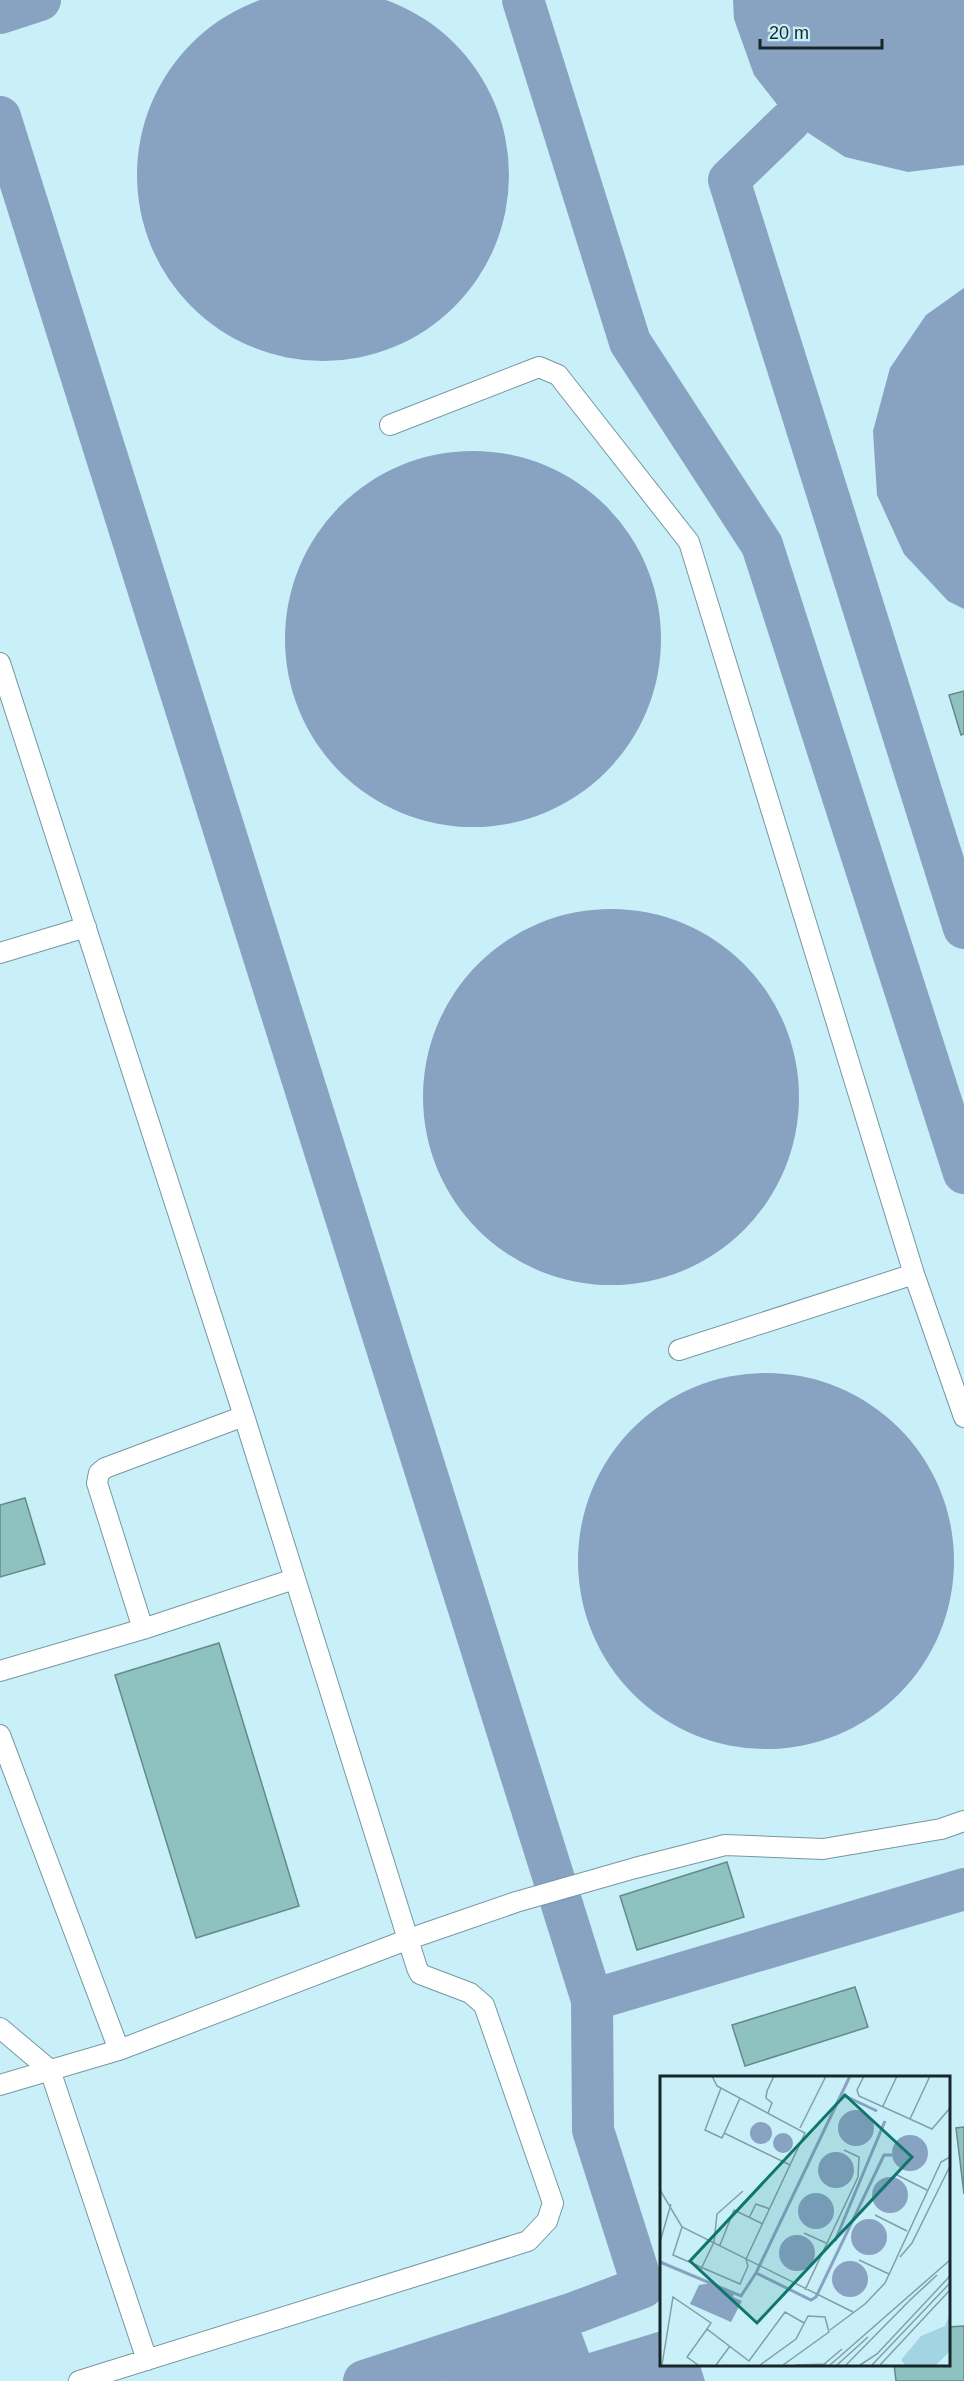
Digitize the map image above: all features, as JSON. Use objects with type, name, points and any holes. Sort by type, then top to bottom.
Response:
[{"type":"lane","points":[[390,425],[538,367],[558,375],[689,542],[914,1274],[964,1417]]},
{"type":"lane","points":[[0,663],[244,1416],[417,1968],[420,1974],[470,1993],[484,2005],[553,2204],[547,2221],[528,2241],[79,2381]]},
{"type":"lane","points":[[0,953],[86,927]]},
{"type":"lane","points":[[679,1350],[914,1274]]},
{"type":"lane","points":[[143,1629],[97,1483],[99,1473],[105,1468],[244,1416]]},
{"type":"lane","points":[[0,1671],[143,1629],[294,1579]]},
{"type":"lane","points":[[0,1735],[119,2050]]},
{"type":"lane","points":[[0,2085],[119,2050],[409,1939],[516,1902],[634,1868],[725,1845],[823,1849],[941,1829],[964,1821]]},
{"type":"lane","points":[[0,2028],[50,2070],[147,2361]]},
{"type":"water","points":[[263,-1],[383,-1],[427,20],[455,43],[478,71],[495,104],[509,157],[509,193],[501,229],[487,263],[467,293],[441,319],[411,339],[377,353],[341,361],[305,361],[269,353],[235,339],[205,319],[179,293],[159,263],[145,229],[137,193],[137,157],[140,139],[151,104],[168,71],[191,43],[219,20]]},
{"type":"water","points":[[733,0],[964,0],[964,165],[908,172],[845,157],[790,121],[754,75],[734,19]]},
{"type":"water","points":[[964,288],[964,609],[948,601],[904,554],[877,495],[873,431],[890,368],[926,315]]},
{"type":"water","points":[[473,451],[510,455],[545,466],[577,483],[606,506],[629,535],[646,567],[657,602],[661,639],[657,676],[646,711],[629,743],[606,772],[577,795],[545,812],[510,823],[473,827],[436,823],[401,812],[369,795],[340,772],[317,743],[300,711],[289,676],[285,639],[289,602],[300,567],[317,535],[340,506],[369,483],[401,466],[436,455]]},
{"type":"water","points":[[611,909],[648,913],[683,924],[715,941],[744,964],[767,993],[784,1025],[795,1060],[799,1097],[795,1134],[784,1169],[767,1201],[744,1230],[715,1253],[683,1270],[648,1281],[611,1285],[574,1281],[539,1270],[507,1253],[478,1230],[455,1201],[438,1169],[427,1134],[423,1097],[427,1060],[438,1025],[455,993],[478,964],[507,941],[539,924],[574,913]]},
{"type":"water","points":[[766,1373],[803,1377],[838,1388],[870,1405],[899,1428],[922,1457],[939,1489],[950,1524],[954,1561],[950,1598],[939,1633],[922,1665],[899,1694],[870,1717],[838,1734],[803,1745],[766,1749],[729,1745],[694,1734],[662,1717],[633,1694],[610,1665],[593,1633],[582,1598],[578,1561],[582,1524],[593,1489],[610,1457],[633,1428],[662,1405],[694,1388],[729,1377]]},
{"type":"water","points":[[574,2313],[589,2353],[660,2331],[660,2366],[700,2366],[705,2381],[364,2381]]},
{"type":"building","points":[[964,691],[964,734],[961,735],[949,695]]},
{"type":"building","points":[[25,1498],[45,1564],[0,1577],[0,1505]]},
{"type":"building","points":[[219,1643],[299,1906],[196,1938],[115,1675]]},
{"type":"building","points":[[727,1862],[744,1917],[637,1950],[620,1896]]},
{"type":"building","points":[[855,1987],[868,2027],[745,2066],[732,2025]]},
{"type":"building","points":[[964,2127],[964,2194],[956,2128]]},
{"type":"building","points":[[964,2326],[964,2381],[896,2381],[894,2366],[949,2366],[949,2327]]},
{"type":"waterway","points":[[0,13],[40,0]]},
{"type":"waterway","points":[[523,0],[630,342],[762,545],[964,1173]]},
{"type":"waterway","points":[[0,117],[592,2000]]},
{"type":"waterway","points":[[790,121],[729,180],[964,928]]},
{"type":"waterway","points":[[364,2381],[574,2313],[643,2287],[593,2130],[592,2000],[964,1889]]}]
